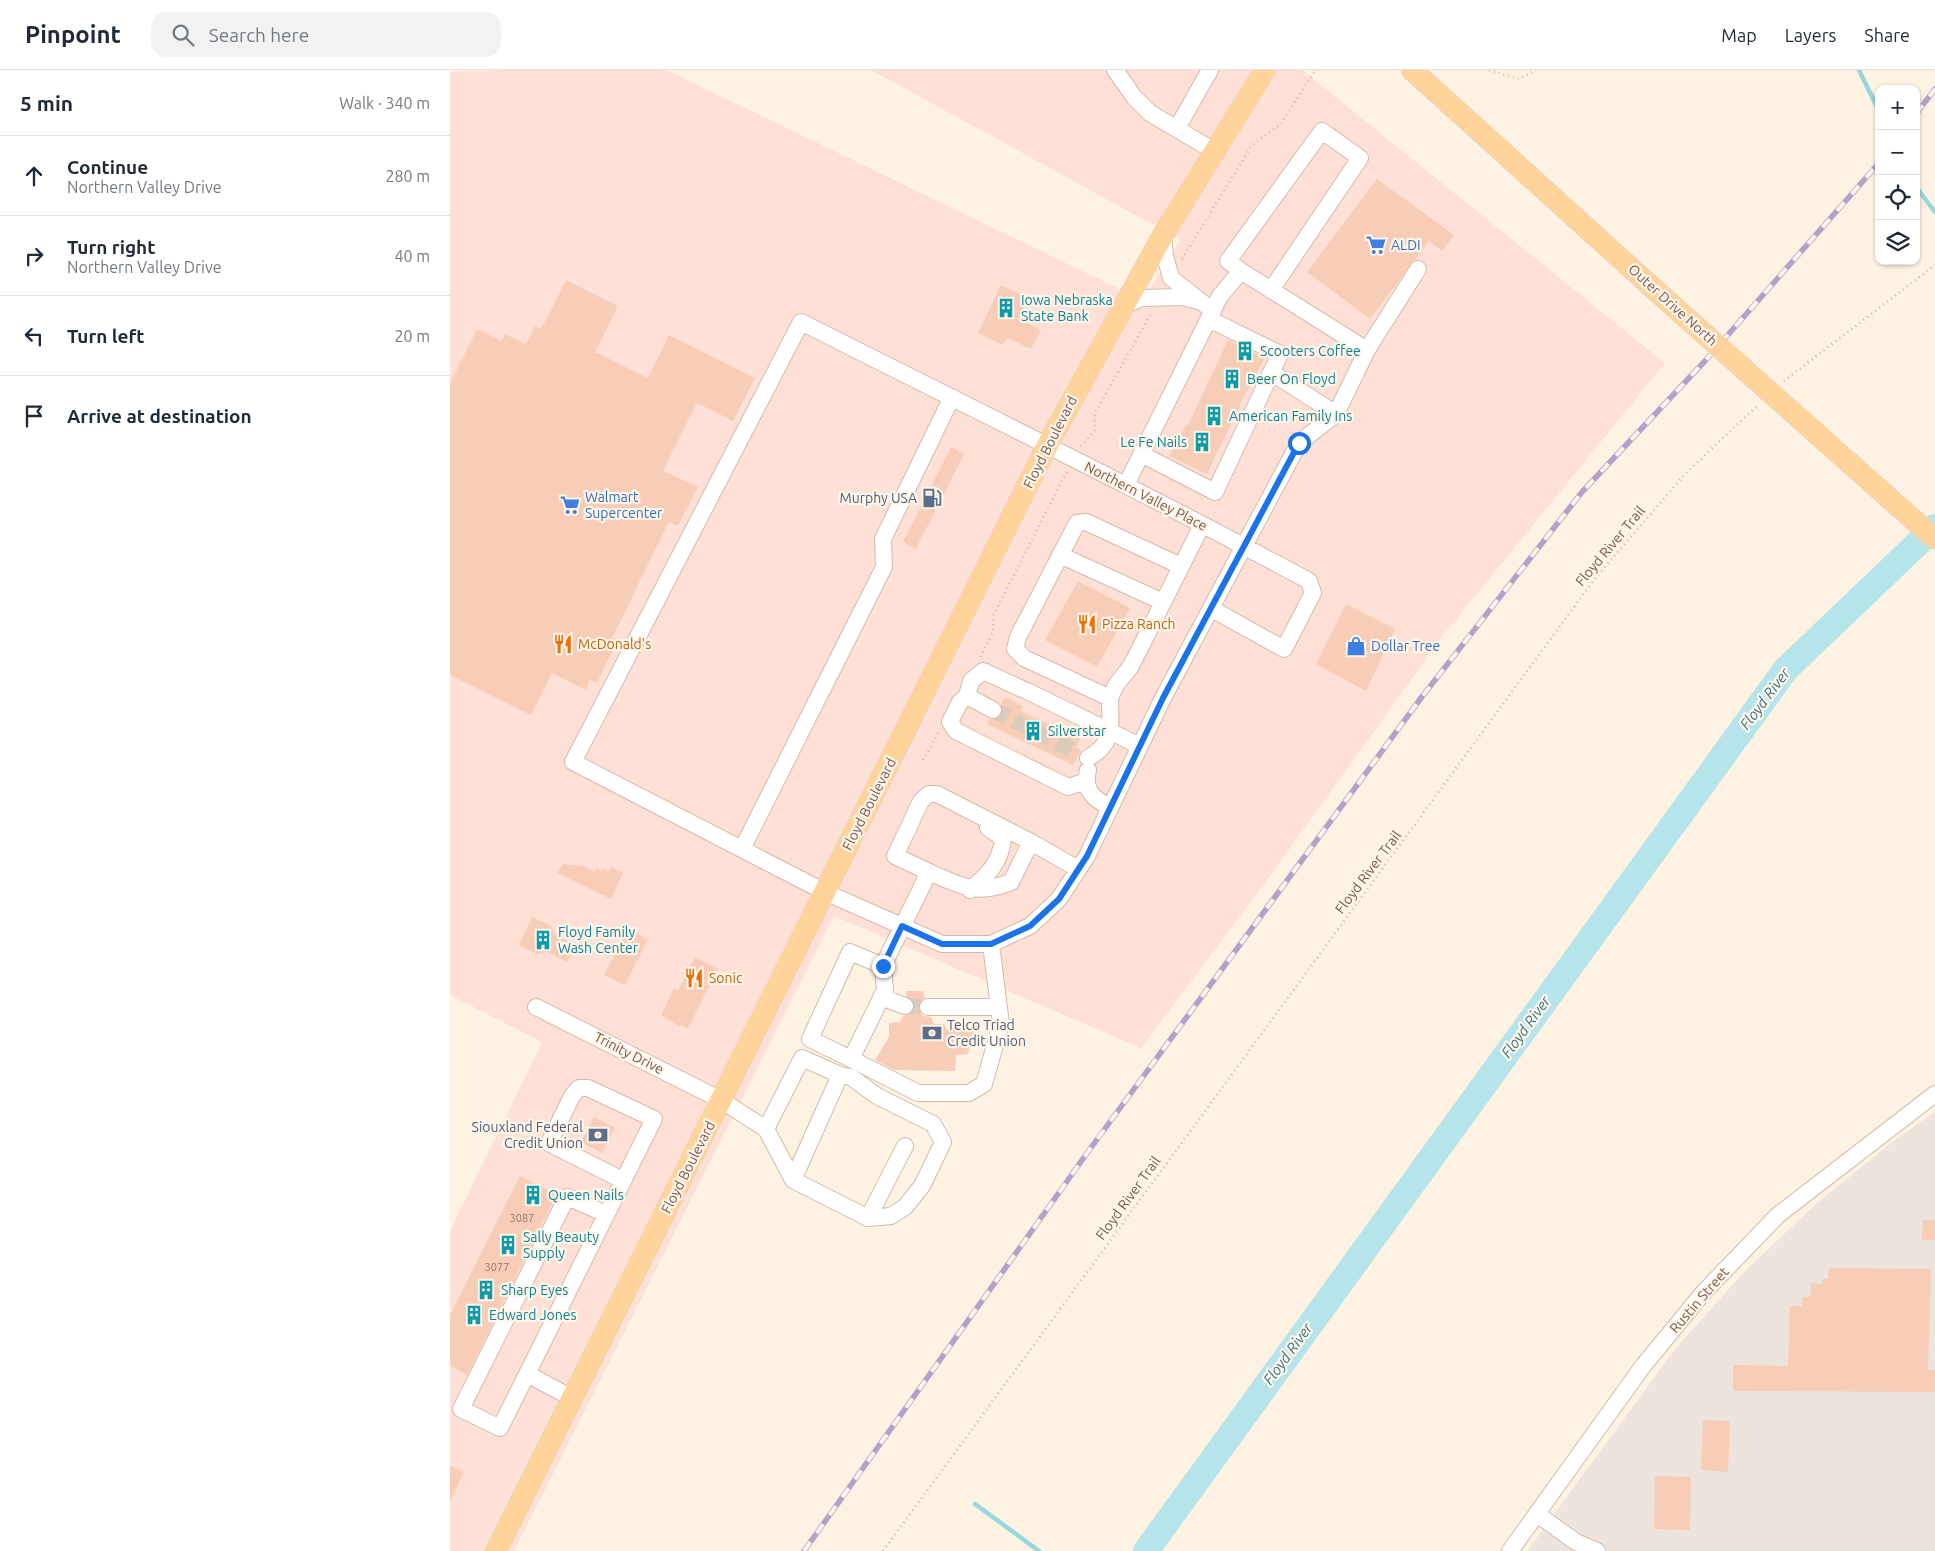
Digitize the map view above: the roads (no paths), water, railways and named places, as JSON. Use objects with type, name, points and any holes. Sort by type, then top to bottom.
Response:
[{"type":"main road","name":"Floyd Boulevard","points":[[496,1551],[1048,444],[1163,235],[1265,70]]},
{"type":"main road","name":"Outer Drive North","points":[[1412,70],[1664,298],[1935,539]]},
{"type":"street","points":[[1114,70],[1134,97],[1150,113],[1214,151]]},
{"type":"street","points":[[1177,128],[1210,70]]},
{"type":"street","points":[[1271,290],[1360,158],[1322,131],[1228,260],[1241,272],[1367,350]]},
{"type":"street","points":[[1163,235],[1165,256],[1171,278],[1207,311]]},
{"type":"street","points":[[952,397],[883,539],[884,567],[742,849],[825,892],[942,944],[991,944],[1030,926],[1059,899],[1078,869],[1163,698],[1246,546],[1299,443],[1336,414],[1367,350],[1418,269]]},
{"type":"street","points":[[1126,485],[1207,311],[1241,272]]},
{"type":"street","points":[[1122,307],[1141,298],[1183,297],[1280,354],[1215,492],[1141,454]]},
{"type":"street","name":"Northern Valley Place","points":[[742,849],[573,762],[801,322],[1048,444],[1246,546],[1309,581],[1314,593],[1284,649],[1212,609]]},
{"type":"street","points":[[1272,372],[1336,414]]},
{"type":"street","points":[[1110,698],[1024,658],[1016,650],[1018,637],[1074,526],[1077,523],[1086,522],[1181,566]]},
{"type":"street","points":[[1110,807],[1089,792],[1086,781],[1089,768],[1084,756],[1104,747],[1111,732],[1110,698],[1116,685],[1131,666],[1202,525]]},
{"type":"street","points":[[1060,555],[1163,602]]},
{"type":"street","points":[[1086,781],[1068,787],[948,729],[960,702],[967,696],[971,681],[983,671],[1140,746]]},
{"type":"street","points":[[967,696],[993,710]]},
{"type":"street","points":[[1031,842],[1011,882],[994,889],[970,890],[895,856],[921,801],[929,794],[937,794],[1031,842],[1078,869]]},
{"type":"street","points":[[921,801],[937,803],[998,832],[1003,838],[1002,852],[986,876],[970,890]]},
{"type":"street","points":[[851,1059],[885,990],[883,966],[929,872]]},
{"type":"street","points":[[810,1039],[918,1093],[969,1093],[984,1084],[1001,1024],[991,944]]},
{"type":"street","points":[[802,1058],[840,1076],[851,1077],[876,1096],[933,1124],[943,1142],[922,1186],[905,1207],[891,1216],[868,1218],[793,1180],[766,1129],[802,1058],[850,952],[883,966]]},
{"type":"street","points":[[882,998],[905,1006]]},
{"type":"street","name":"Trinity Drive","points":[[536,1007],[722,1100],[766,1129]]},
{"type":"street","points":[[928,1007],[999,1008]]},
{"type":"street","points":[[793,1180],[840,1076]]},
{"type":"street","points":[[606,1214],[567,1197],[461,1409],[500,1428],[654,1119],[588,1088],[578,1088],[572,1096],[549,1143],[622,1180]]},
{"type":"street","name":"Rustin Street","points":[[1510,1551],[1643,1366],[1703,1293],[1778,1215],[1935,1094]]},
{"type":"street","points":[[868,1218],[905,1146]]},
{"type":"street","points":[[527,1374],[572,1398]]},
{"type":"street","points":[[1538,1514],[1580,1546],[1597,1551]]},
{"type":"waterway","points":[[1859,70],[1875,103]]},
{"type":"waterway","points":[[1920,192],[1935,212]]},
{"type":"waterway","name":"Floyd River","points":[[1146,1551],[1786,669],[1935,527]]},
{"type":"waterway","points":[[975,1504],[1039,1551]]},
{"type":"tunnel","points":[[993,710],[1079,753]]},
{"type":"tunnel","points":[[905,1006],[928,1007]]},
{"type":"railway","points":[[1920,109],[1935,89]]},
{"type":"railway","points":[[804,1551],[1090,1149],[1421,698],[1582,492],[1704,362],[1875,168]]},
{"type":"place","name":"ALDI","points":[[1376,245]]},
{"type":"place","name":"Iowa Nebraska State Bank","points":[[1006,308]]},
{"type":"place","name":"Scooters Coffee","points":[[1245,351]]},
{"type":"place","name":"Beer On Floyd","points":[[1232,379]]},
{"type":"place","name":"American Family Ins","points":[[1214,416]]},
{"type":"place","name":"Le Fe Nails","points":[[1202,442]]},
{"type":"place","name":"Murphy USA","points":[[932,498]]},
{"type":"place","name":"Walmart Supercenter","points":[[570,505]]},
{"type":"place","name":"Pizza Ranch","points":[[1087,624]]},
{"type":"place","name":"McDonald's","points":[[563,644]]},
{"type":"place","name":"Dollar Tree","points":[[1356,646]]},
{"type":"place","name":"Silverstar","points":[[1033,731]]},
{"type":"place","name":"Floyd Family Wash Center","points":[[543,940]]},
{"type":"place","name":"Sonic","points":[[694,978]]},
{"type":"place","name":"Telco Triad Credit Union","points":[[932,1033]]},
{"type":"place","name":"Siouxland Federal Credit Union","points":[[598,1135]]},
{"type":"place","name":"Queen Nails","points":[[533,1195]]},
{"type":"place","name":"Sally Beauty Supply","points":[[508,1245]]},
{"type":"place","name":"Sharp Eyes","points":[[486,1290]]},
{"type":"place","name":"Edward Jones","points":[[474,1315]]}]
